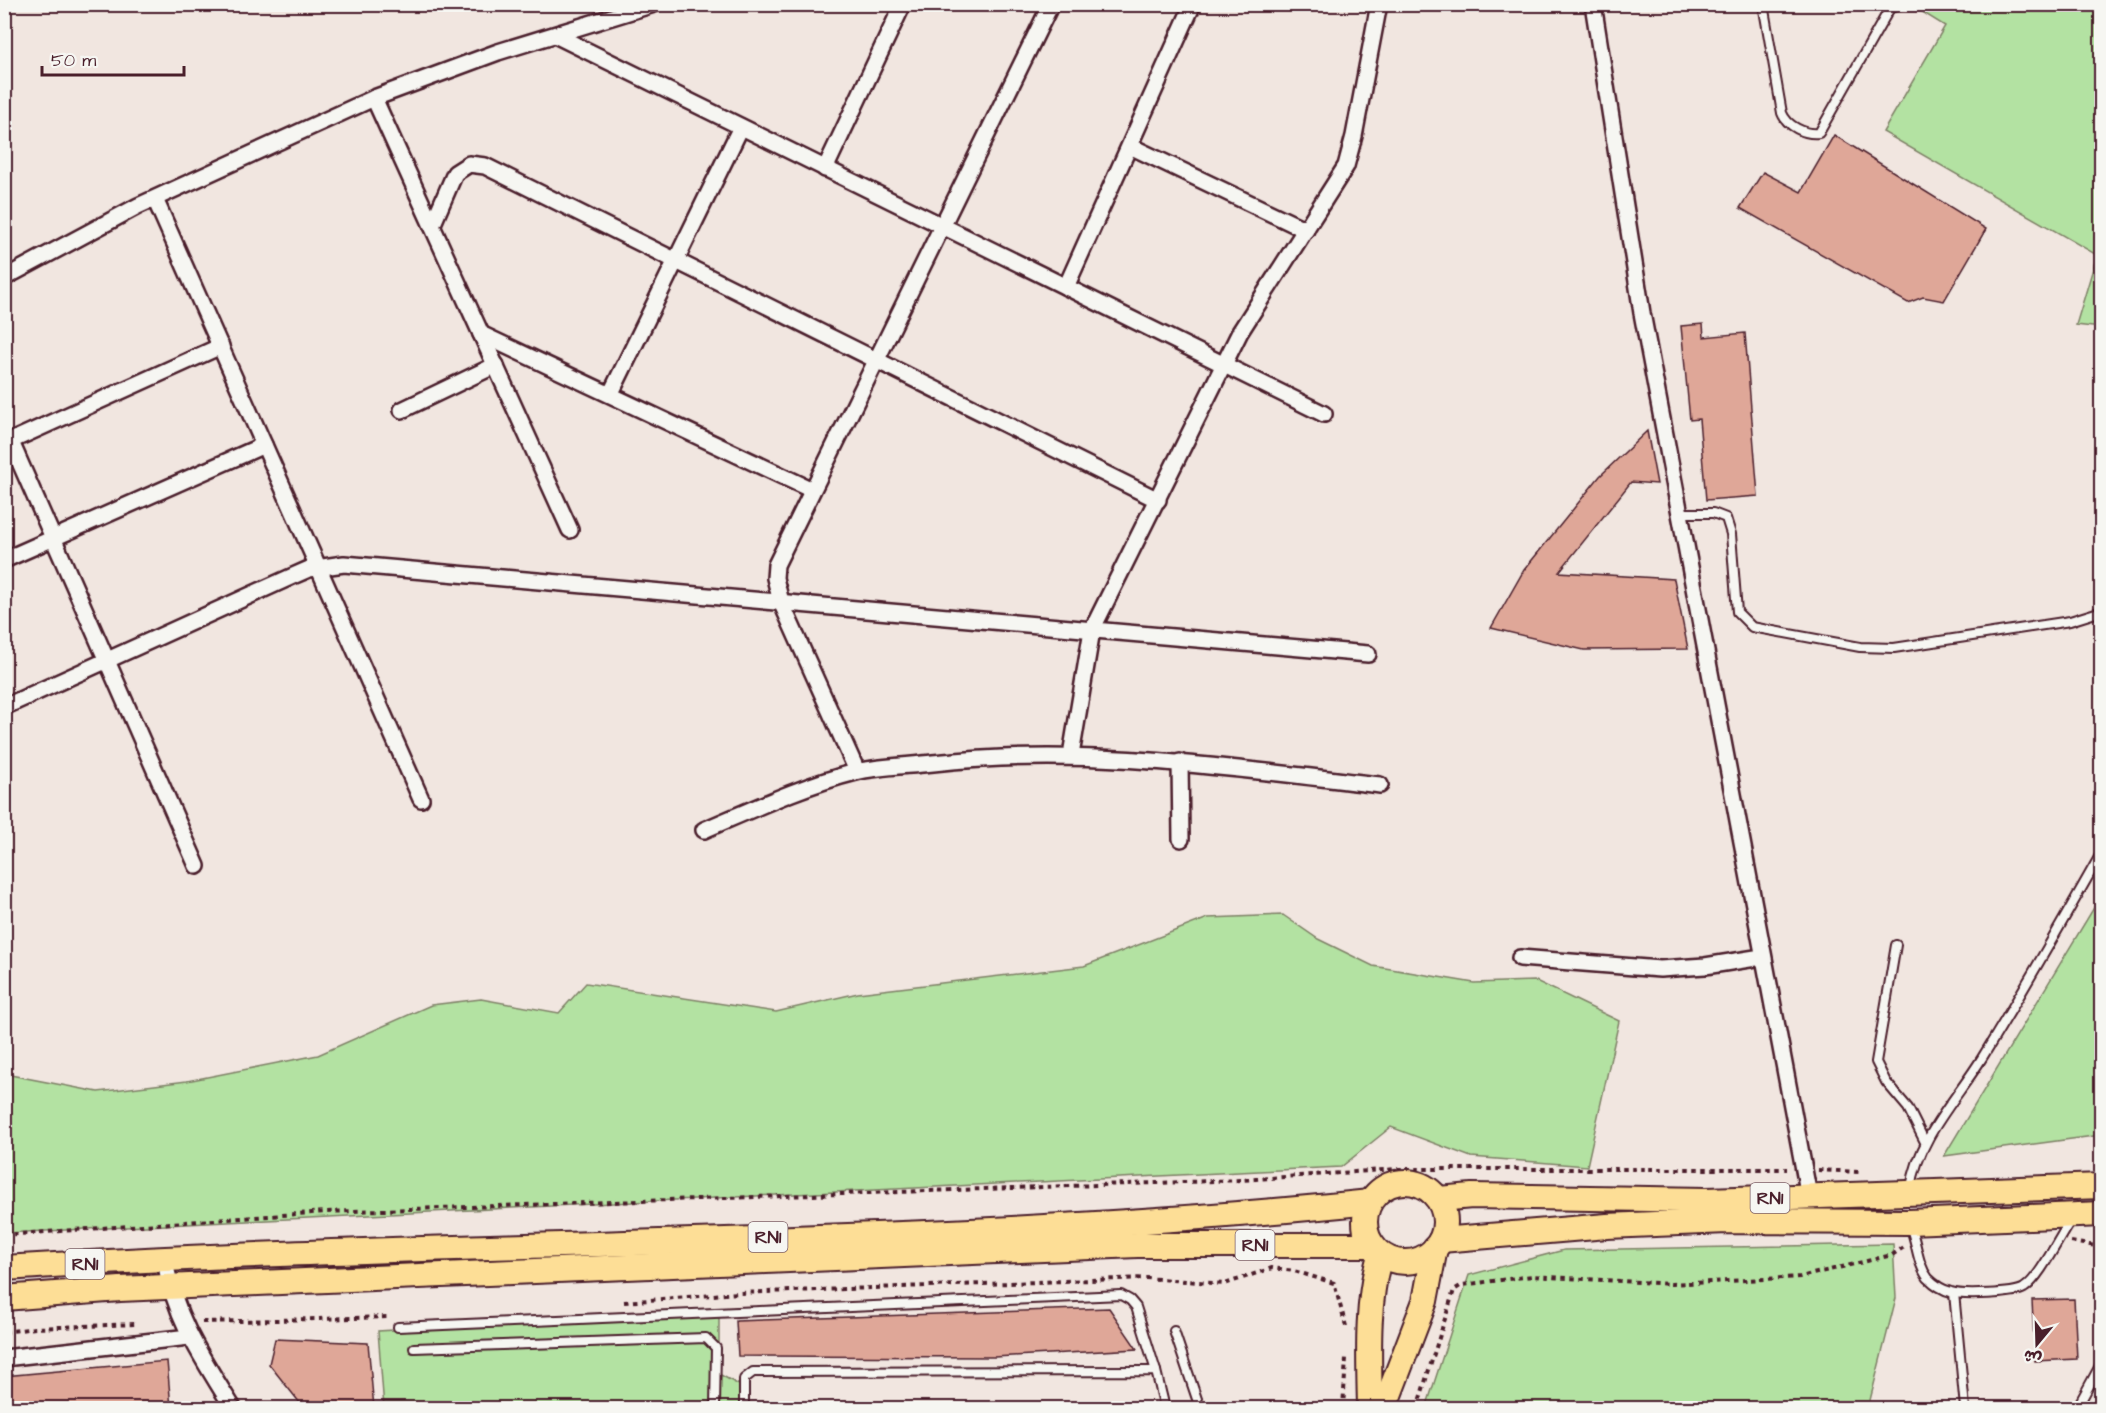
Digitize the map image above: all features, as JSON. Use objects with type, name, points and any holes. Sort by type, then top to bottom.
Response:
[{"type":"highway","points":[[1370,1408],[1369,1350],[1376,1250],[1367,1233],[1365,1218],[1370,1202],[1377,1193],[1398,1182],[1421,1185],[1438,1199],[1445,1213],[1445,1228],[1438,1244],[1425,1301],[1384,1408]]},
{"type":"highway","name":"RN1","points":[[1438,1199],[1472,1196],[1645,1201],[2102,1186]]},
{"type":"highway","name":"RN1","points":[[4,1268],[318,1251],[636,1242],[1115,1223],[1222,1217],[1370,1202]]},
{"type":"highway","name":"RN1","points":[[4,1298],[170,1288],[1137,1245],[1376,1250],[1399,1262],[1410,1262],[1421,1259],[1438,1244],[1629,1225],[1727,1221],[1913,1231],[2102,1214]]},
{"type":"street","points":[[4,278],[155,199],[374,98],[498,52],[654,4]]},
{"type":"street","points":[[825,169],[903,4]]},
{"type":"street","points":[[857,771],[781,602],[775,578],[776,565],[1051,4]]},
{"type":"street","points":[[1066,287],[1193,4]]},
{"type":"street","points":[[1071,755],[1092,630],[1240,333],[1346,166],[1354,136],[1378,4]]},
{"type":"street","points":[[1593,4],[1642,313],[1809,1196]]},
{"type":"street","points":[[555,35],[1324,414]]},
{"type":"street","points":[[374,98],[570,530]]},
{"type":"street","points":[[611,393],[741,127]]},
{"type":"street","points":[[1130,146],[1306,230]]},
{"type":"street","points":[[432,226],[455,173],[461,167],[477,164],[1158,500]]},
{"type":"street","points":[[155,199],[421,799]]},
{"type":"street","points":[[481,334],[611,393],[812,490]]},
{"type":"street","points":[[197,866],[53,538],[8,443],[221,346]]},
{"type":"street","points":[[402,410],[496,365]]},
{"type":"street","points":[[4,560],[264,445]]},
{"type":"street","points":[[4,707],[293,576],[318,567],[365,564],[1368,654]]},
{"type":"street","points":[[704,830],[785,796],[857,771],[972,759],[1071,755],[1180,762],[1380,785]]},
{"type":"street","points":[[1180,762],[1181,839]]},
{"type":"street","points":[[1520,958],[1670,969],[1762,957]]},
{"type":"street","points":[[165,1261],[170,1288],[189,1337],[233,1408]]},
{"type":"street","points":[[4,1358],[189,1337]]},
{"type":"lane","points":[[1763,4],[1782,113],[1790,124],[1813,134],[1819,133],[1827,123],[1850,75],[1890,8]]},
{"type":"lane","points":[[1872,4],[1890,8],[1902,4]]},
{"type":"lane","points":[[1679,513],[1713,513],[1726,519],[1731,534],[1737,612],[1752,627],[1860,647],[1894,648],[2070,621],[2102,612]]},
{"type":"lane","points":[[1910,1193],[1913,1174],[1925,1142],[1987,1050],[2102,852]]},
{"type":"lane","points":[[1896,945],[1876,1062],[1886,1082],[1908,1108],[1925,1142]]},
{"type":"lane","points":[[1913,1231],[1922,1267],[1928,1278],[1954,1293],[2013,1292],[2024,1288],[2033,1280],[2074,1215]]},
{"type":"lane","points":[[1954,1293],[1965,1408]]},
{"type":"lane","points":[[398,1327],[1121,1295],[1136,1307],[1165,1408]]},
{"type":"lane","points":[[1174,1331],[1200,1408]]},
{"type":"lane","points":[[414,1348],[706,1338],[716,1348],[715,1408]]},
{"type":"lane","points":[[2077,1408],[2102,1362]]},
{"type":"lane","points":[[744,1408],[744,1379],[753,1372],[1155,1371]]},
{"type":"path","points":[[4,1234],[325,1212],[1242,1180],[1397,1169],[1803,1169],[1869,1172]]},
{"type":"path","points":[[1417,1408],[1454,1290],[1462,1284],[1532,1276],[1672,1284],[1800,1277],[1892,1255],[1913,1231]]},
{"type":"green space","points":[[1911,5],[2101,5],[2101,328],[2076,325],[2097,255],[1883,132],[1945,26]]},
{"type":"green space","points":[[2101,896],[2101,1135],[1944,1156]]},
{"type":"green space","points":[[1283,915],[1318,939],[1373,966],[1474,983],[1536,981],[1619,1021],[1587,1166],[1471,1157],[1391,1127],[1341,1167],[5,1233],[5,1074],[98,1092],[187,1081],[318,1055],[431,1005],[481,999],[559,1013],[586,983],[776,1012],[858,993],[1084,966],[1208,918]]},
{"type":"green space","points":[[1893,1244],[1896,1298],[1868,1408],[1426,1408],[1469,1275],[1564,1250]]},
{"type":"green space","points":[[719,1311],[719,1374],[748,1390],[749,1408],[384,1408],[378,1331]]},
{"type":"building","points":[[1834,135],[1986,229],[1944,301],[1923,297],[1908,303],[1740,208],[1763,172],[1801,192]]},
{"type":"building","points":[[1703,324],[1704,337],[1745,333],[1758,496],[1706,500],[1699,419],[1690,420],[1681,326]]},
{"type":"building","points":[[1647,431],[1657,484],[1631,482],[1559,572],[1674,579],[1688,649],[1584,650],[1491,628],[1524,570],[1600,476]]},
{"type":"building","points":[[2074,1299],[2077,1359],[2035,1361],[2032,1300]]},
{"type":"building","points":[[1109,1308],[1137,1349],[994,1357],[738,1356],[736,1321]]},
{"type":"building","points":[[275,1339],[368,1343],[374,1408],[304,1408],[269,1364]]},
{"type":"building","points":[[167,1361],[171,1408],[4,1408],[4,1376]]}]
